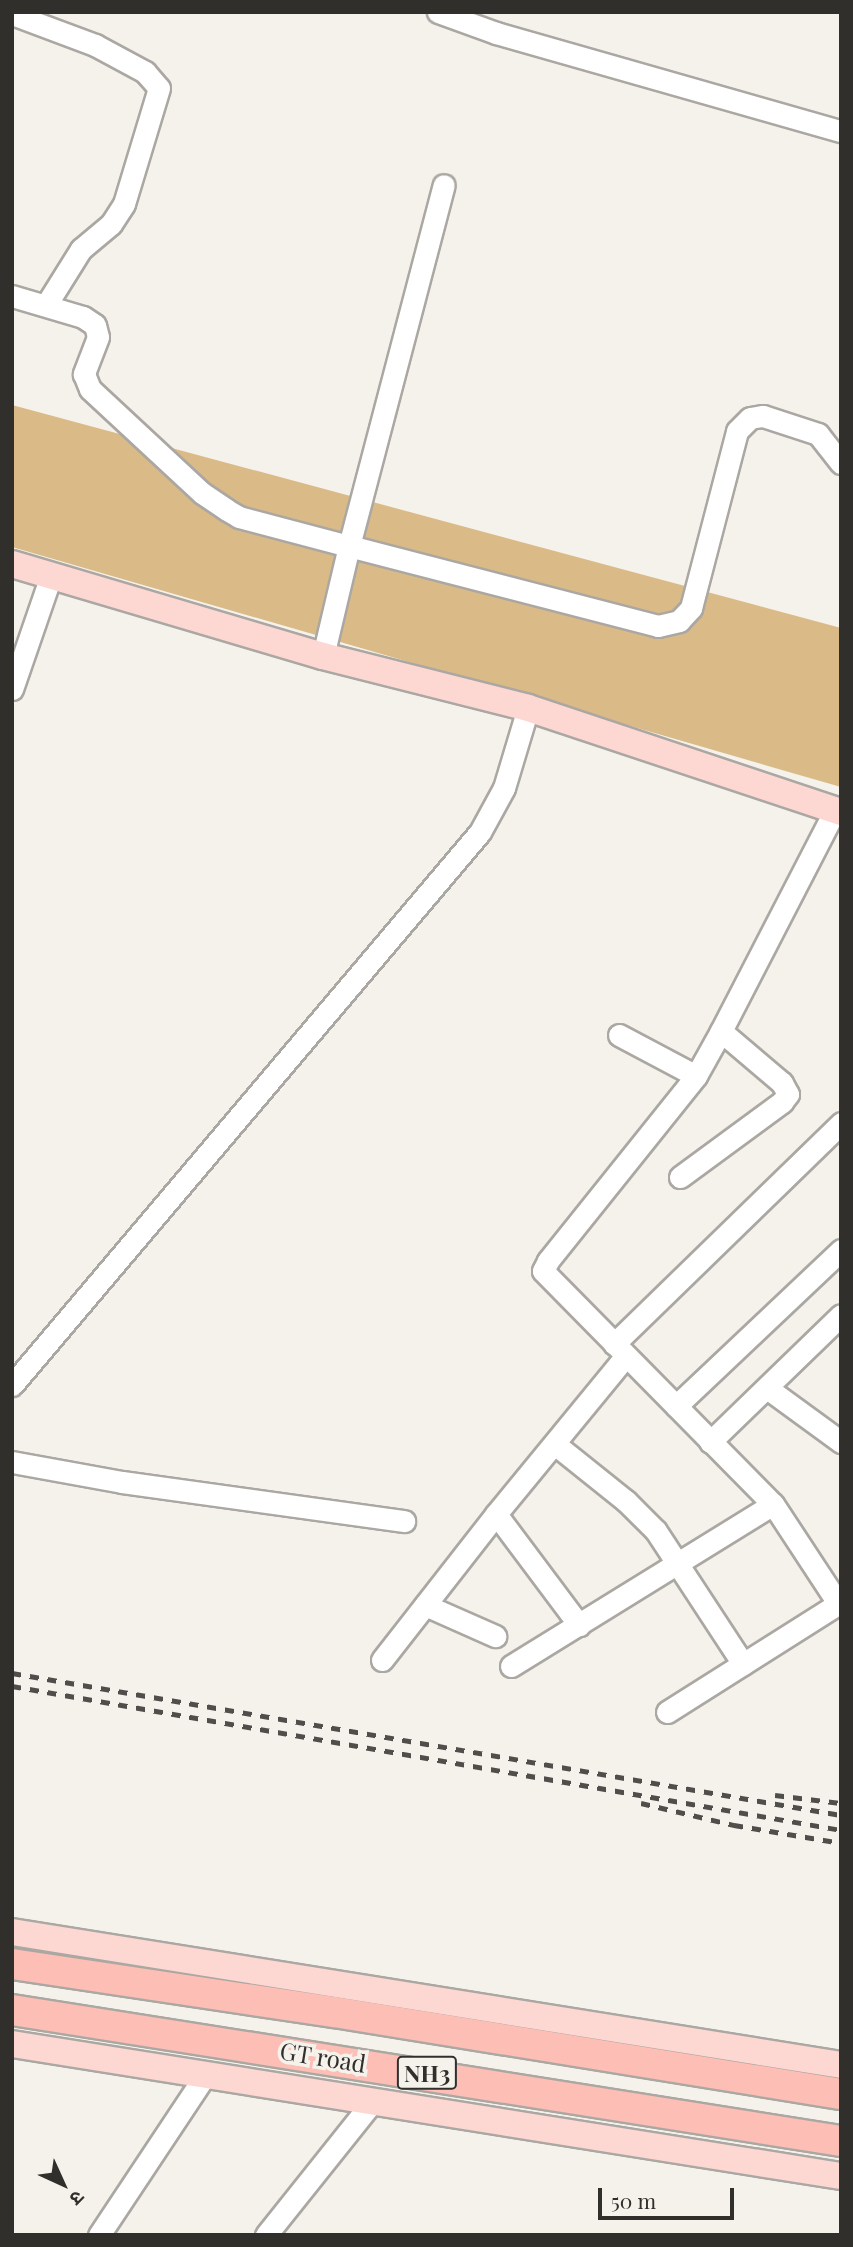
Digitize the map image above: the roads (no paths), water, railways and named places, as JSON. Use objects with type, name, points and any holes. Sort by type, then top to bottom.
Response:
[{"type":"highway","name":"GT road","points":[[12,1964],[334,2012],[841,2094]]},
{"type":"highway","name":"GT road","points":[[12,2010],[841,2141]]},
{"type":"main road","points":[[12,564],[323,656],[528,708],[838,811]]},
{"type":"main road","points":[[12,1932],[841,2066]]},
{"type":"main road","points":[[12,2045],[841,2176]]},
{"type":"street","points":[[438,12],[496,33],[841,131]]},
{"type":"street","points":[[12,14],[95,45],[145,72],[159,89],[124,204],[111,224],[81,249],[46,305]]},
{"type":"street","points":[[323,656],[349,546],[444,186]]},
{"type":"street","points":[[12,296],[83,317],[95,325],[98,337],[84,374],[89,389],[214,503],[239,517],[658,626],[670,625],[686,616],[691,608],[737,431],[744,423],[750,418],[764,416],[818,434],[841,463]]},
{"type":"street","points":[[12,689],[51,576]]},
{"type":"street","points":[[12,1385],[480,832],[504,788],[528,708]]},
{"type":"street","points":[[667,1712],[840,1603],[773,1504],[543,1271],[548,1261],[696,1076],[838,811]]},
{"type":"street","points":[[680,1177],[782,1102],[788,1094],[782,1083],[721,1031]]},
{"type":"street","points":[[619,1035],[696,1076]]},
{"type":"street","points":[[382,1660],[496,1514],[556,1445],[620,1350],[841,1123]]},
{"type":"street","points":[[676,1406],[841,1250]]},
{"type":"street","points":[[710,1442],[841,1315]]},
{"type":"street","points":[[767,1388],[840,1440]]},
{"type":"street","points":[[556,1445],[642,1515],[680,1563],[743,1664]]},
{"type":"street","points":[[12,1462],[122,1482],[404,1521]]},
{"type":"street","points":[[511,1666],[773,1504]]},
{"type":"street","points":[[496,1514],[579,1625]]},
{"type":"street","points":[[425,1605],[495,1636]]},
{"type":"street","points":[[99,2235],[204,2077]]},
{"type":"street","points":[[266,2235],[373,2101]]},
{"type":"railway","points":[[12,1673],[841,1815]]},
{"type":"railway","points":[[12,1686],[841,1830]]},
{"type":"railway","points":[[775,1795],[841,1803]]},
{"type":"railway","points":[[641,1803],[734,1825],[841,1843]]}]
